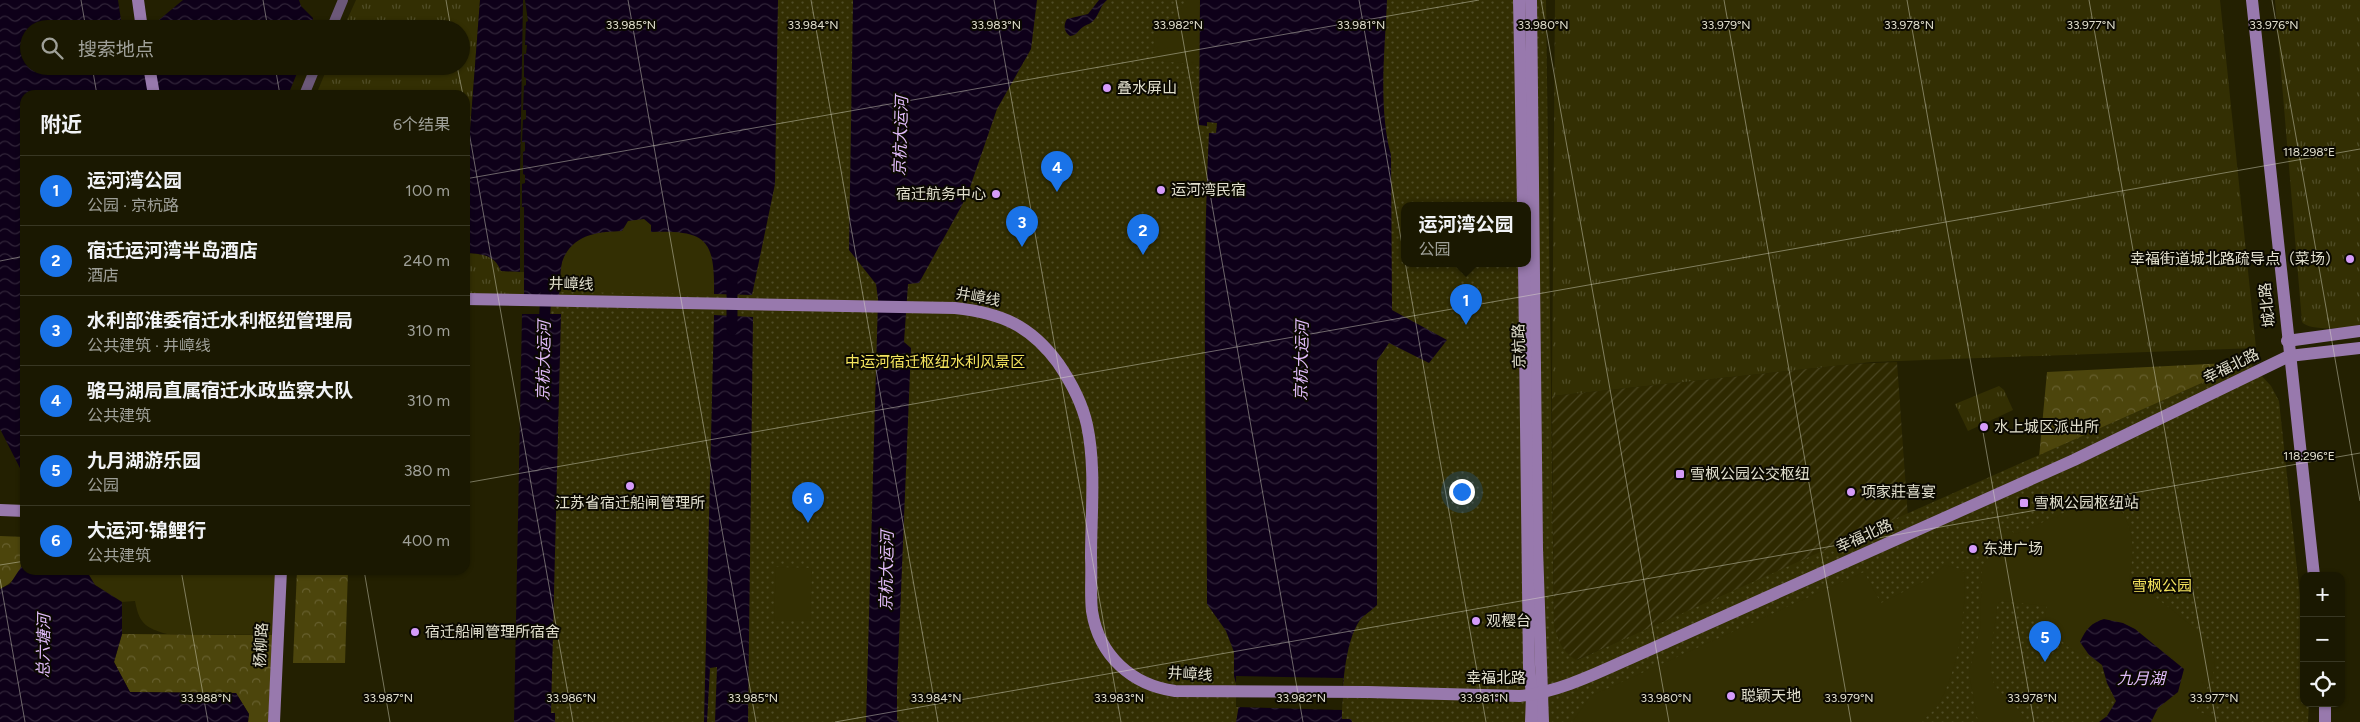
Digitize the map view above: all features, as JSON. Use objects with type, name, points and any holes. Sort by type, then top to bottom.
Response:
[{"type":"main road","points":[[1519,0],[1523,202]]},
{"type":"main road","name":"京杭路","points":[[1530,0],[1540,666],[1537,693]]},
{"type":"main road","name":"城北路","points":[[2252,0],[2287,341],[2314,572]]},
{"type":"main road","points":[[138,6],[140,20]]},
{"type":"main road","points":[[151,75],[153,90]]},
{"type":"main road","name":"京杭路","points":[[1524,267],[1529,668],[1537,693]]},
{"type":"main road","name":"井嶂线","points":[[470,299],[916,307],[986,311],[1008,319],[1030,333],[1050,352],[1068,377],[1081,404],[1087,426],[1091,473],[1092,608],[1095,625],[1106,650],[1125,671],[1152,686],[1176,691],[1368,692]]},
{"type":"main road","points":[[2287,341],[2360,331]]},
{"type":"main road","name":"幸福北路","points":[[1368,692],[1537,693],[1577,682],[2074,460],[2289,356],[2360,348]]},
{"type":"main road","points":[[2,510],[20,511]]},
{"type":"main road","name":"杨柳路","points":[[274,722],[281,575]]},
{"type":"main road","points":[[1522,722],[1537,693]]},
{"type":"main road","points":[[1530,722],[1537,693]]},
{"type":"main road","points":[[1537,693],[1543,722]]},
{"type":"main road","points":[[2325,707],[2325,722]]},
{"type":"street","points":[[335,20],[343,0]]},
{"type":"street","points":[[306,90],[312,75]]},
{"type":"shaded area","points":[[1897,362],[1908,518],[1576,660],[1567,655],[1559,642],[1554,626],[1552,396],[1853,364]]},
{"type":"green space","points":[[356,0],[480,0],[470,131],[470,90],[318,90],[324,75],[470,75],[470,20],[347,20]]},
{"type":"green space","name":"中运河宿迁枢纽水利风景区","points":[[556,0],[1546,0],[1554,626],[1564,650],[1568,654],[1577,660],[2249,362],[2271,386],[2279,401],[2300,597],[2300,707],[2309,707],[2308,722],[538,722]]},
{"type":"green space","points":[[1187,0],[1200,0],[1199,65],[1153,60],[1155,34],[1176,17]]},
{"type":"green space","points":[[1555,0],[2220,0],[2256,348],[1872,362],[1552,396]]},
{"type":"green space","points":[[2275,0],[2360,0],[2360,327],[2320,328],[2306,325],[2302,322]]},
{"type":"green space","points":[[632,219],[644,219],[657,228],[683,232],[694,235],[702,240],[708,247],[711,255],[714,294],[560,292],[562,264],[569,248],[589,235],[622,231],[625,223]]},
{"type":"green space","points":[[470,254],[491,258],[501,271],[524,272],[524,295],[470,295]]},
{"type":"green space","points":[[2249,362],[2039,458],[2047,372]]},
{"type":"green space","points":[[1999,386],[2004,390],[2013,410],[1968,431],[1955,404]]},
{"type":"green space","points":[[2091,501],[2108,502],[2120,507],[2129,527],[2132,543],[2133,552],[2129,582],[2166,605],[2181,617],[2205,641],[2212,653],[2215,664],[2214,669],[2196,710],[2220,721],[2256,722],[2151,722],[2158,708],[2178,692],[2172,658],[2136,632],[2124,625],[2111,621],[2100,622],[2089,628],[2080,642],[2089,655],[2082,654],[2071,649],[2047,630],[2045,615],[2047,606],[2000,601],[1997,606],[1992,648],[1991,671],[1993,680],[1996,687],[2021,712],[2028,722],[1978,722],[1969,673],[1980,629],[1982,567],[1996,547],[1999,536],[1999,523],[2016,534]]},
{"type":"green space","points":[[0,536],[20,537],[20,569],[8,585],[0,589]]},
{"type":"green space","points":[[1945,565],[1960,569],[1965,573],[1960,641],[1952,675],[1945,690],[1936,707],[1922,722],[1572,722],[1591,696],[1864,572],[1881,603],[1927,580]]},
{"type":"green space","points":[[776,567],[812,568],[810,621],[774,620]]},
{"type":"green space","points":[[89,575],[277,575],[274,635],[167,634],[159,632],[144,624],[135,601],[122,602],[95,585]]},
{"type":"green space","points":[[297,575],[348,575],[345,663],[293,663]]},
{"type":"green space","points":[[122,634],[274,635],[268,722],[248,722],[249,714],[236,693],[130,692],[114,662]]},
{"type":"water","points":[[0,0],[118,0],[121,20],[20,20],[20,75],[296,75],[290,90],[20,90],[20,468],[0,429]]},
{"type":"water","points":[[183,0],[299,0],[301,6],[313,18],[313,20],[159,20]]},
{"type":"water","points":[[480,0],[778,0],[775,184],[752,295],[714,294],[712,261],[709,250],[704,242],[695,236],[684,233],[651,232],[651,225],[644,219],[628,221],[622,231],[589,235],[575,243],[562,261],[559,296],[524,295],[524,272],[501,271],[491,258],[470,254],[470,131]]},
{"type":"water","points":[[853,0],[1037,0],[1031,49],[997,109],[967,196],[919,283],[908,284],[904,342],[911,348],[897,689],[897,720],[899,722],[866,722],[878,299],[876,284],[849,250]]},
{"type":"water","points":[[1099,0],[1107,0],[1093,21],[1075,35],[1070,36],[1066,33],[1065,24],[1067,19],[1088,14]]},
{"type":"water","points":[[1200,0],[1387,0],[1383,98],[1391,155],[1392,310],[1447,340],[1429,363],[1389,343],[1377,361],[1377,605],[1360,620],[1350,641],[1347,654],[1343,682],[1342,719],[1351,719],[1352,722],[1236,722],[1240,699],[1234,676],[1234,652],[1226,631],[1207,604],[1205,250],[1209,133],[1216,133],[1217,123],[1207,122],[1207,126],[1199,125]]},
{"type":"water","points":[[522,314],[561,314],[551,713],[555,713],[555,722],[514,722]]},
{"type":"water","points":[[714,315],[753,317],[748,722],[715,722],[717,667],[710,668],[707,722],[704,722]]},
{"type":"water","name":"总六塘河","points":[[20,569],[20,575],[89,575],[95,585],[122,602],[122,634],[114,662],[130,692],[236,693],[249,714],[248,722],[0,722],[0,589],[10,584]]},
{"type":"water","name":"九月湖","points":[[2104,619],[2123,623],[2135,629],[2184,669],[2178,692],[2158,708],[2151,722],[2099,722],[2107,716],[2116,701],[2107,683],[2102,665],[2089,655],[2080,642],[2089,627]]},
{"type":"pier","points":[[523,0],[525,0],[528,21],[526,22],[526,54],[524,54],[526,85],[524,86],[523,110],[526,110],[526,119],[523,120],[522,142],[525,142],[523,174],[525,175],[525,183],[522,184],[524,272],[520,272],[520,176]]},
{"type":"pier","points":[[1236,676],[1343,678],[1342,710],[1236,707]]},
{"type":"waterway","name":"京杭大运河","points":[[732,279],[732,330]]},
{"type":"waterway","name":"京杭大运河","points":[[544,328],[546,291]]},
{"type":"place","name":"叠水屏山","points":[[1107,88]]},
{"type":"place","name":"运河湾民宿","points":[[1161,190]]},
{"type":"place","name":"骆马湖局直属宿迁水政监察大队","points":[[1057,192]]},
{"type":"place","name":"宿迁航务中心","points":[[996,194]]},
{"type":"place","name":"水利部淮委宿迁水利枢纽管理局","points":[[1022,247]]},
{"type":"place","name":"宿迁运河湾半岛酒店","points":[[1143,255]]},
{"type":"place","name":"幸福街道城北路疏导点（菜场）","points":[[2350,259]]},
{"type":"place","name":"运河湾公园","points":[[1466,325]]},
{"type":"place","name":"水上城区派出所","points":[[1984,427]]},
{"type":"place","name":"雪枫公园公交枢纽","points":[[1680,474]]},
{"type":"place","name":"江苏省宿迁船闸管理所","points":[[630,486]]},
{"type":"place","name":"项家莊喜宴","points":[[1851,492]]},
{"type":"place","name":"雪枫公园枢纽站","points":[[2024,503]]},
{"type":"place","name":"大运河·锦鲤行","points":[[808,523]]},
{"type":"place","name":"东进广场","points":[[1973,549]]},
{"type":"place","name":"观樱台","points":[[1476,621]]},
{"type":"place","name":"宿迁船闸管理所宿舍","points":[[415,632]]},
{"type":"place","name":"九月湖游乐园","points":[[2045,662]]},
{"type":"place","name":"聪颖天地","points":[[1731,696]]},
{"type":"park label","name":"雪枫公园","points":[[2162,586]]}]
